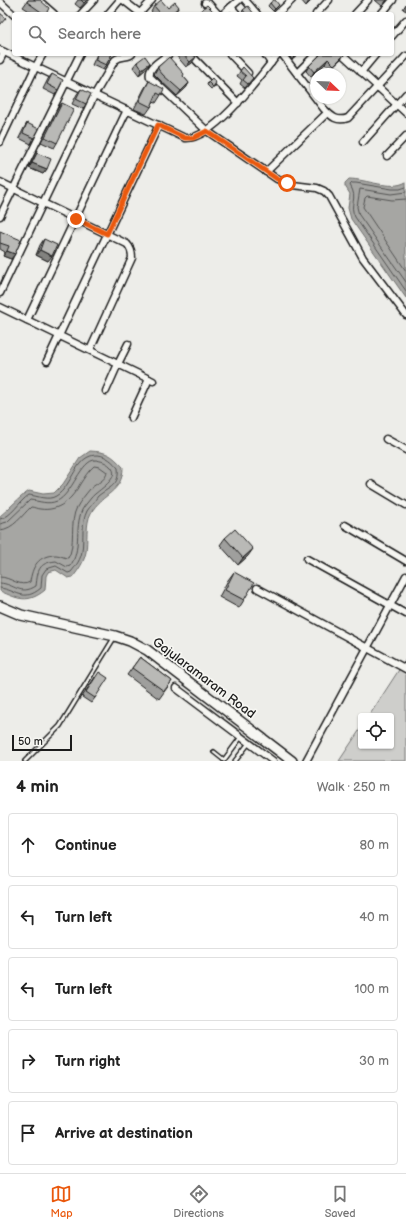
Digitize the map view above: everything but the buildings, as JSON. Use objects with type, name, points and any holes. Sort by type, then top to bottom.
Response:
[{"type":"main road","name":"Gajularamaram Road","points":[[0,606],[21,615],[115,636],[130,641],[147,650],[292,761]]},
{"type":"street","points":[[38,0],[52,12]]},
{"type":"street","points":[[83,12],[94,0]]},
{"type":"street","points":[[110,12],[120,0]]},
{"type":"street","points":[[123,0],[138,12]]},
{"type":"street","points":[[142,12],[152,0]]},
{"type":"street","points":[[225,12],[239,0]]},
{"type":"street","points":[[245,0],[255,12]]},
{"type":"street","points":[[279,12],[292,0]]},
{"type":"street","points":[[318,12],[329,0]]},
{"type":"street","points":[[357,12],[368,0]]},
{"type":"street","points":[[383,12],[393,0]]},
{"type":"street","points":[[0,2],[12,13]]},
{"type":"street","points":[[206,3],[209,4],[216,12]]},
{"type":"street","points":[[231,7],[235,12]]},
{"type":"street","points":[[394,34],[406,20]]},
{"type":"street","points":[[0,60],[2,51],[12,55]]},
{"type":"street","points":[[13,56],[185,138],[193,138],[207,131],[238,103],[276,56]]},
{"type":"street","points":[[0,142],[42,56]]},
{"type":"street","points":[[0,216],[79,56]]},
{"type":"street","points":[[0,293],[95,94],[115,60],[120,56]]},
{"type":"street","points":[[166,56],[151,68],[149,74],[150,77],[207,131],[266,172],[287,183],[317,188],[324,191],[329,196],[363,258],[406,316]]},
{"type":"street","points":[[192,56],[238,103]]},
{"type":"street","points":[[232,56],[256,82]]},
{"type":"street","points":[[266,56],[271,63]]},
{"type":"street","points":[[284,56],[327,113],[330,116],[342,120],[348,118],[378,88],[406,56]]},
{"type":"street","points":[[297,73],[314,56]]},
{"type":"street","points":[[346,56],[361,72],[406,113]]},
{"type":"street","points":[[361,72],[374,56]]},
{"type":"street","points":[[363,142],[406,94]]},
{"type":"street","points":[[28,320],[127,110]]},
{"type":"street","points":[[266,172],[327,113]]},
{"type":"street","points":[[47,361],[158,125]]},
{"type":"street","points":[[387,156],[406,136]]},
{"type":"street","points":[[0,182],[127,244],[132,252],[132,258],[90,350]]},
{"type":"street","points":[[0,307],[151,380],[131,418]]},
{"type":"street","points":[[106,391],[128,344]]},
{"type":"street","points":[[386,439],[406,450]]},
{"type":"street","points":[[371,484],[406,505]]},
{"type":"street","points":[[345,525],[406,561]]},
{"type":"street","points":[[307,559],[406,614]]},
{"type":"street","points":[[306,761],[406,576]]},
{"type":"street","points":[[257,588],[406,669]]},
{"type":"street","points":[[176,688],[273,761]]},
{"type":"street","points":[[245,740],[253,731]]},
{"type":"lane","points":[[25,761],[65,720],[115,636]]},
{"type":"lane","points":[[214,752],[225,760],[245,740]]},
{"type":"lane","points":[[235,761],[245,740]]},
{"type":"shaded area","points":[[406,659],[406,761],[339,761],[358,732],[358,749],[394,749],[394,713],[371,713]]},
{"type":"water","points":[[349,179],[386,185],[406,182],[406,298],[351,219],[348,208],[350,194],[345,186],[345,183]]},
{"type":"water","points":[[90,451],[108,454],[123,467],[120,482],[116,488],[96,506],[89,517],[86,552],[79,568],[73,577],[68,578],[56,570],[48,572],[46,576],[45,590],[28,599],[18,598],[0,591],[0,516],[29,491],[43,494],[54,493],[63,484],[80,458]]},
{"type":"route","points":[[76,219],[107,234],[158,125],[185,138],[193,138],[207,131],[277,179],[287,183]]}]
